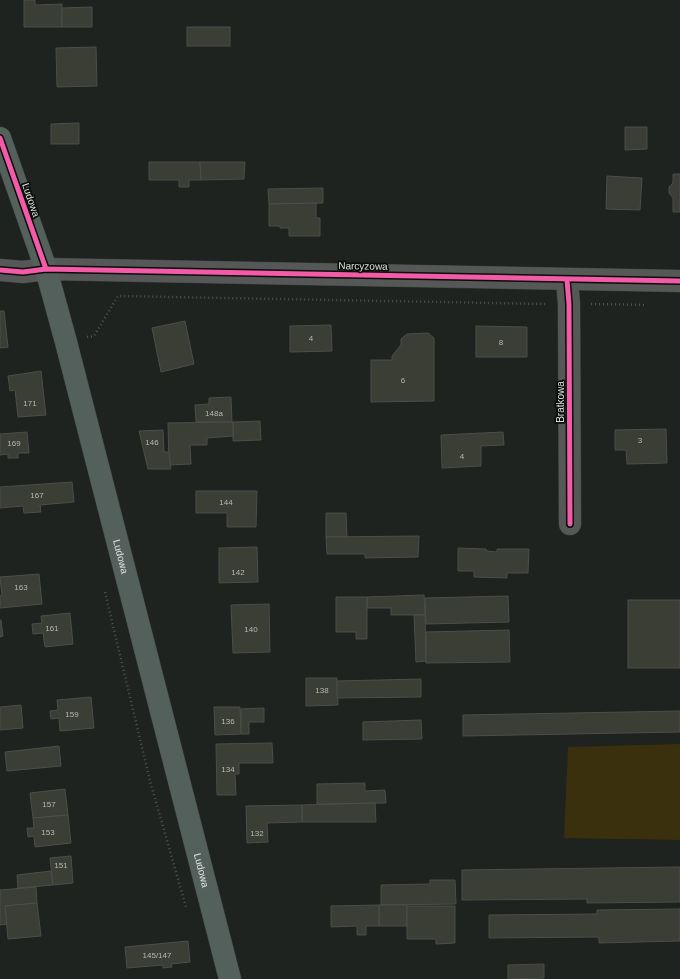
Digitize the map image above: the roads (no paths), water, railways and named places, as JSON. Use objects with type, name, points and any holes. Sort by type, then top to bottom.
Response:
[{"type":"main road","name":"Ludowa","points":[[0,138],[46,269],[68,349],[230,979]]},
{"type":"street","name":"Narcyzowa","points":[[0,270],[23,272],[46,269],[680,281]]},
{"type":"street","name":"Bratkowa","points":[[567,280],[569,304],[570,524]]}]
